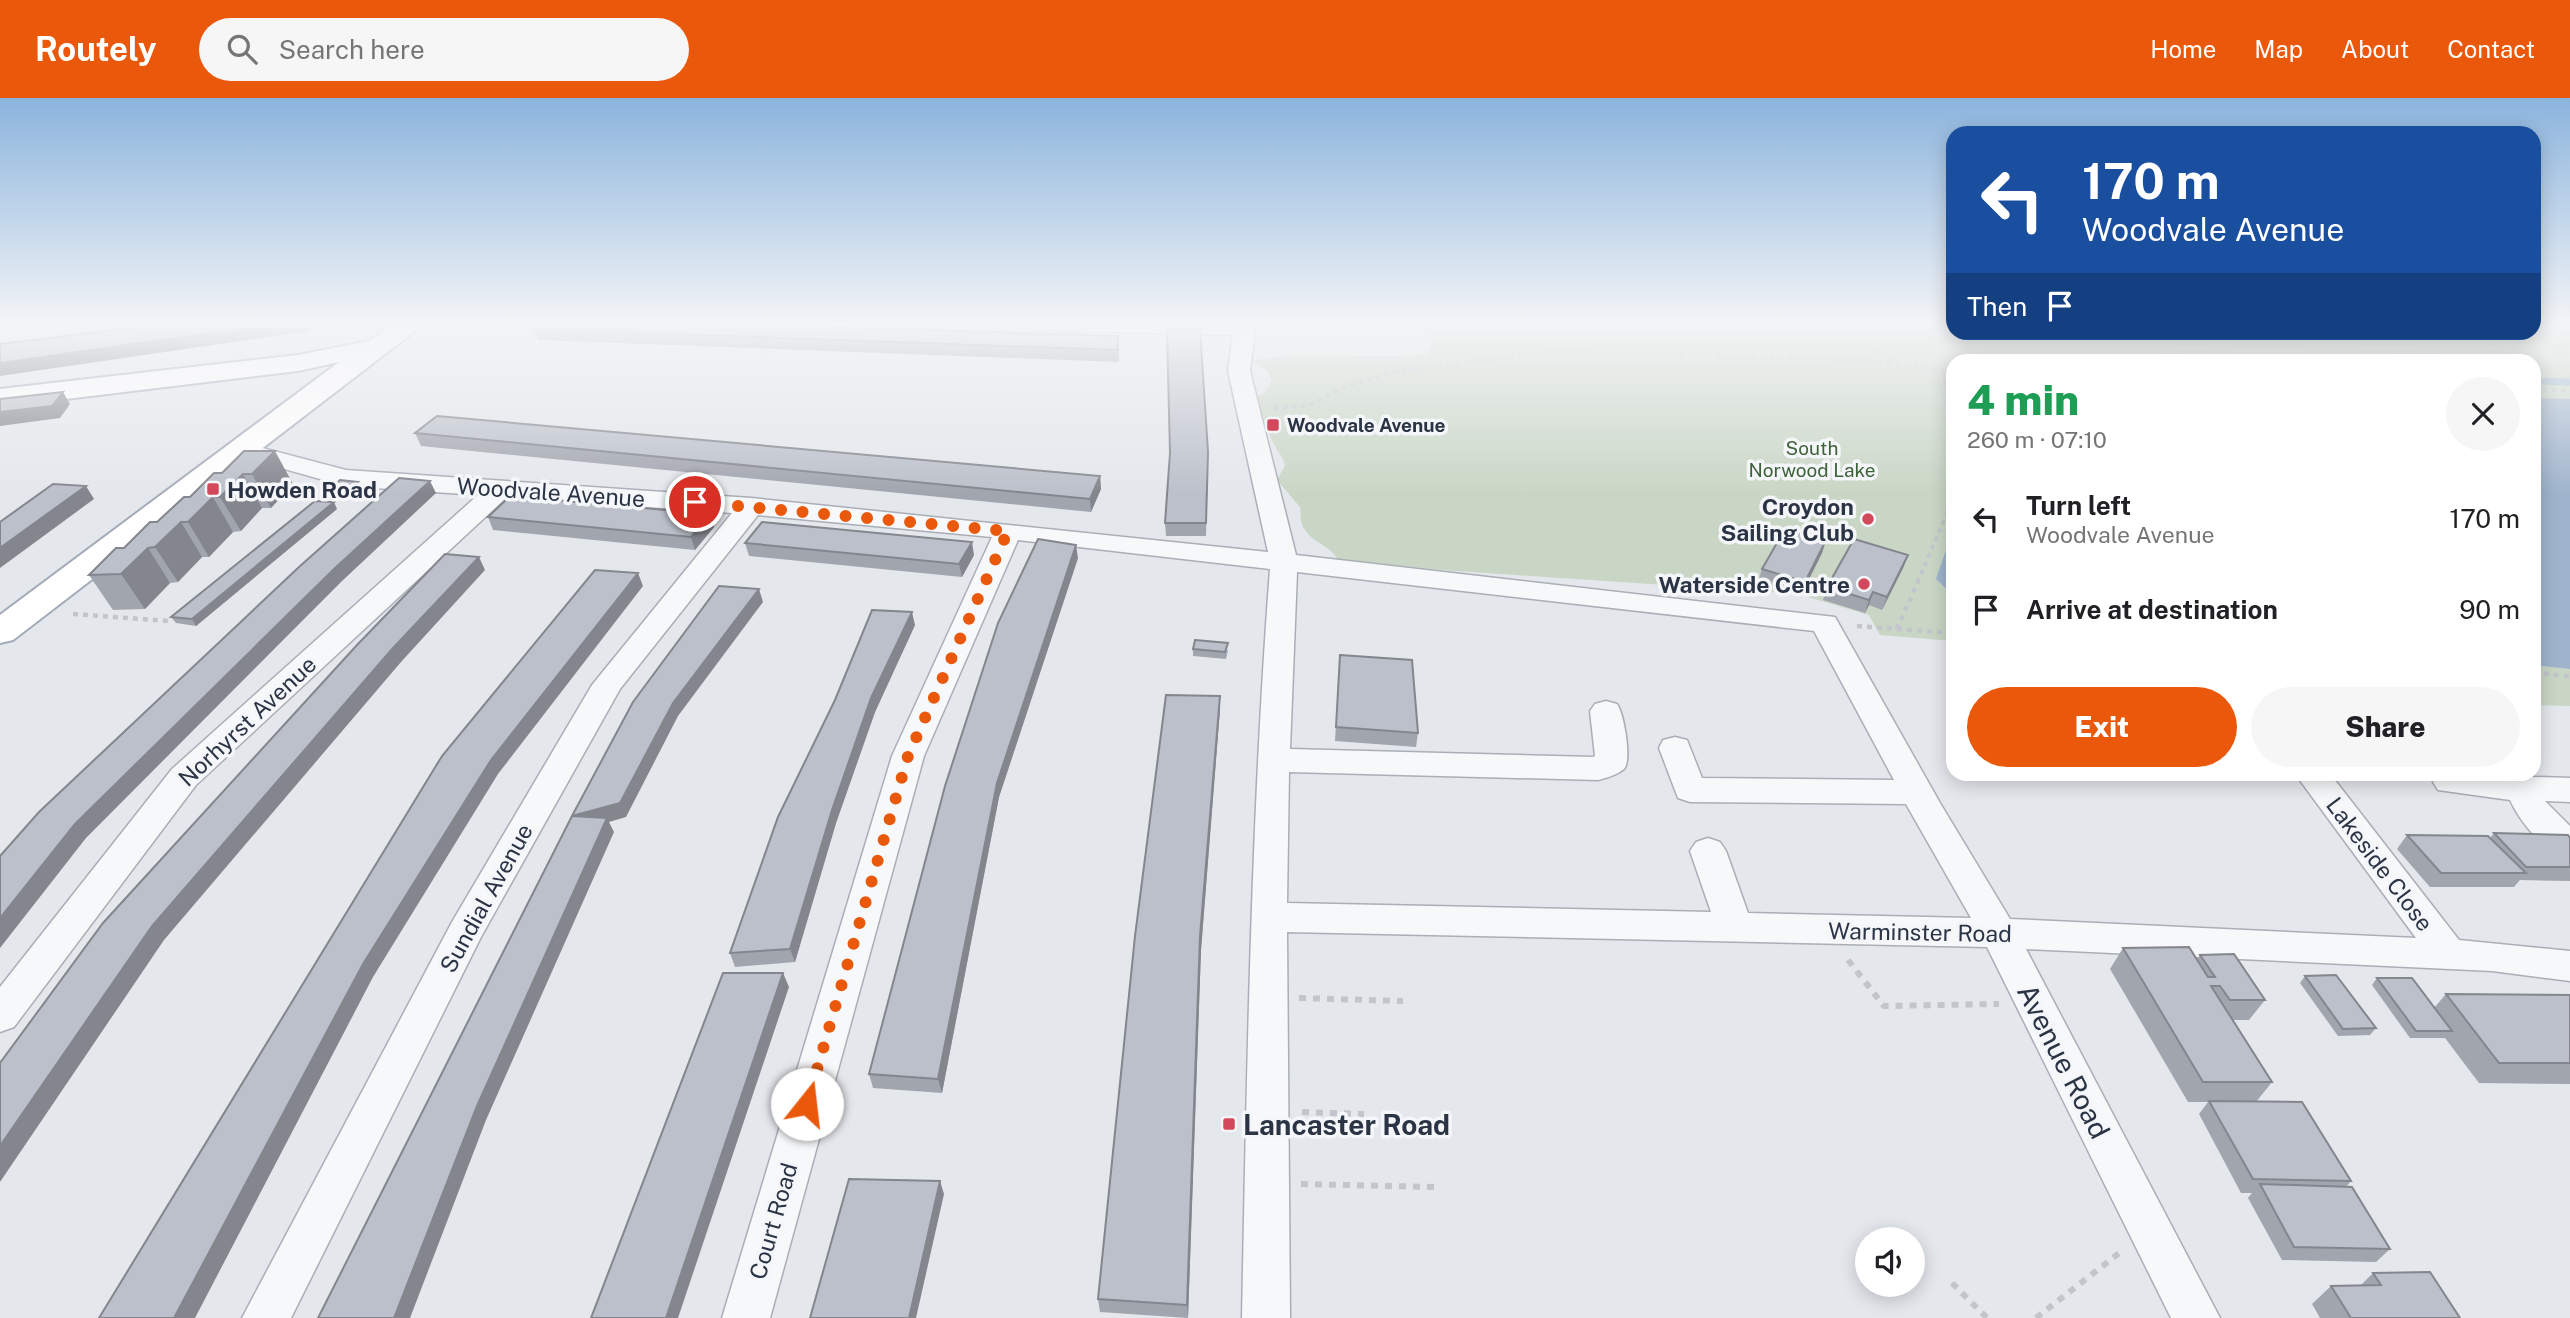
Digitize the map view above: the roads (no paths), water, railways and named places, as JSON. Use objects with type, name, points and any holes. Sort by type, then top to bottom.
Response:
[{"type":"main road","points":[[0,398],[145,381]]},
{"type":"main road","points":[[315,392],[318,381]]},
{"type":"main road","points":[[0,632],[330,381]]},
{"type":"street","points":[[1241,381],[1284,562],[1268,917],[1266,1318]]},
{"type":"street","name":"Woodvale Avenue","points":[[240,449],[345,478],[751,506],[1008,531],[1825,623]]},
{"type":"street","name":"Norhyrst Avenue","points":[[0,1016],[184,777],[500,489]]},
{"type":"street","name":"Sundial Avenue","points":[[266,1318],[465,932],[607,684],[751,506]]},
{"type":"street","name":"Court Road","points":[[746,1318],[908,756],[1008,531]]},
{"type":"street","name":"Avenue Road","points":[[1825,623],[1916,792],[1999,933],[2148,1230],[2196,1318]]},
{"type":"street","points":[[1273,760],[1598,769],[1612,761],[1606,711]]},
{"type":"street","points":[[1675,748],[1694,802],[1916,792]]},
{"type":"street","name":"Lakeside Close","points":[[2318,781],[2449,954]]},
{"type":"street","points":[[2450,782],[2570,790]]},
{"type":"street","points":[[2524,789],[2531,808],[2570,848]]},
{"type":"street","points":[[1708,851],[1735,929]]},
{"type":"street","name":"Warminster Road","points":[[1268,917],[1999,933],[2449,954],[2570,966]]},
{"type":"water","points":[[2541,398],[2570,399],[2570,669],[2541,666]]},
{"type":"water","points":[[1946,550],[1946,588],[1936,579]]},
{"type":"waterway","points":[[2541,381],[2570,382]]},
{"type":"place","name":"Woodvale Avenue","points":[[1273,425]]},
{"type":"place","name":"Howden Road","points":[[213,489]]},
{"type":"place","name":"Croydon Sailing Club","points":[[1868,519]]},
{"type":"place","name":"Waterside Centre","points":[[1864,584]]},
{"type":"place","name":"Lancaster Road","points":[[1229,1124]]},
{"type":"park label","name":"South Norwood Lake","points":[[1812,459]]}]
